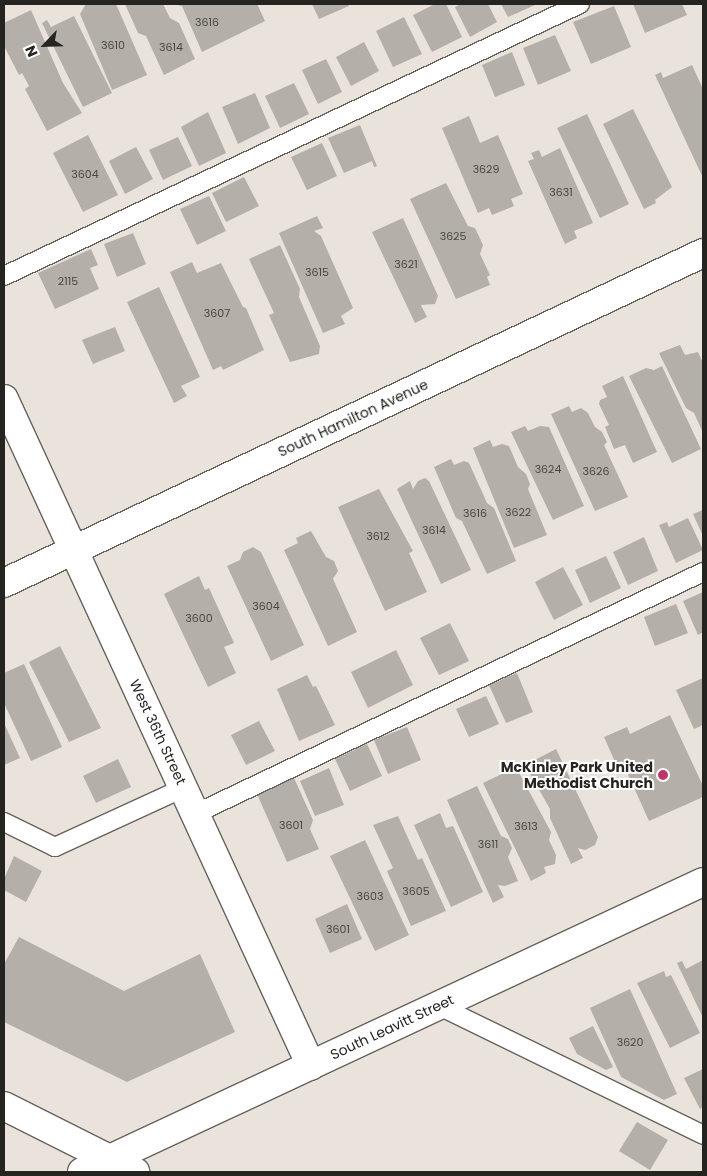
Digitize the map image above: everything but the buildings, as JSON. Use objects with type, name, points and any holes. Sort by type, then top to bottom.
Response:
[{"type":"street","name":"South Hamilton Avenue","points":[[4,583],[703,253]]},
{"type":"street","name":"West 36th Street","points":[[4,399],[311,1066]]},
{"type":"street","name":"South Leavitt Street","points":[[82,1172],[703,882]]},
{"type":"street","points":[[4,1106],[135,1172]]},
{"type":"lane","points":[[4,276],[580,4]]},
{"type":"lane","points":[[195,814],[703,572]]},
{"type":"lane","points":[[4,822],[55,847],[183,788]]},
{"type":"lane","points":[[437,1006],[703,1135]]},
{"type":"place","name":"McKinley Park United Methodist Church","points":[[663,775]]}]
